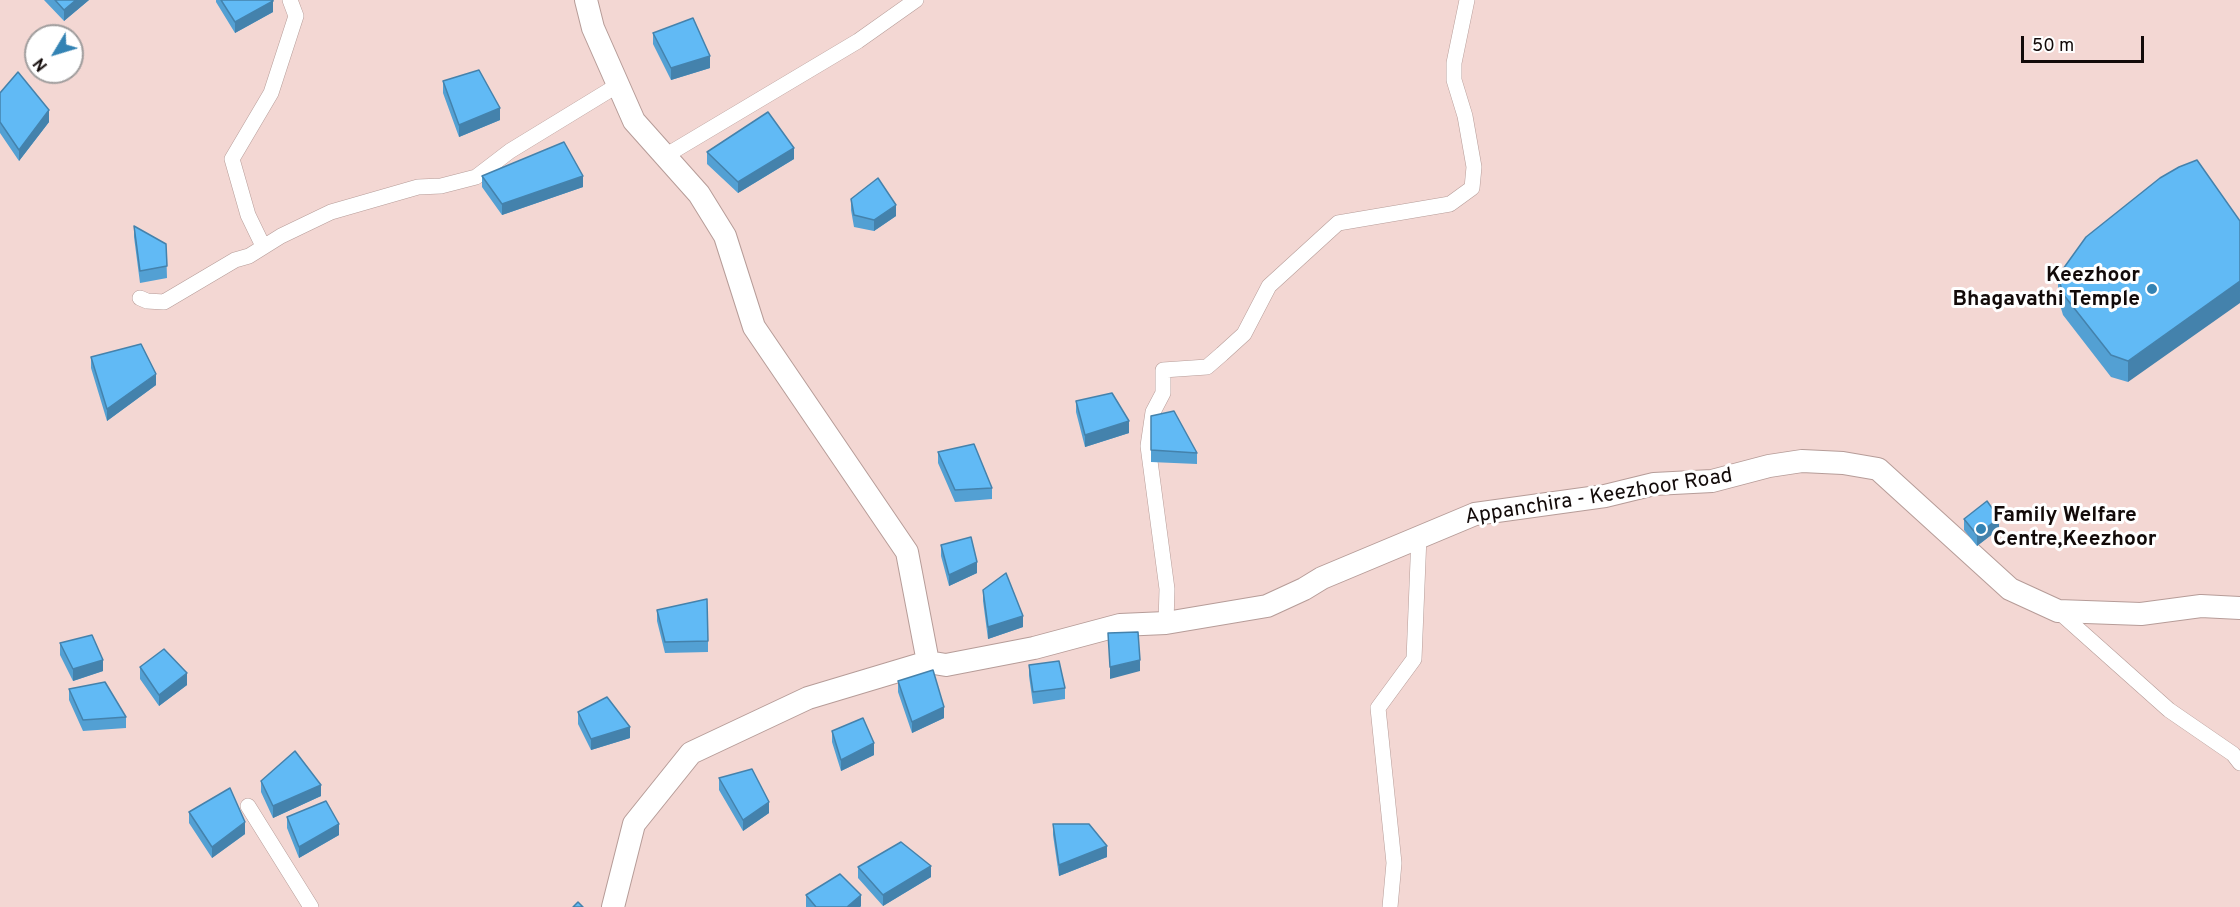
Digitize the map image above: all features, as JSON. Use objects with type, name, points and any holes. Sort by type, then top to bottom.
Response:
[{"type":"main road","points":[[586,0],[593,28],[634,121],[699,194],[725,236],[754,327],[907,552],[928,662]]},
{"type":"main road","name":"Appanchira - Keezhoor Road","points":[[612,907],[634,824],[691,753],[808,698],[928,662],[946,665],[1034,648],[1120,625],[1166,623],[1267,606],[1304,590],[1322,578],[1475,514],[1605,496],[1654,484],[1686,480],[1712,481],[1769,466],[1802,461],[1844,463],[1878,469],[2010,590],[2058,611],[2141,614],[2201,606],[2240,608]]},
{"type":"street","points":[[263,246],[248,215],[232,159],[271,93],[296,16],[290,0]]},
{"type":"street","points":[[665,156],[858,41],[916,0]]},
{"type":"street","points":[[1166,623],[1167,588],[1148,446],[1153,412],[1163,393],[1163,370],[1207,367],[1244,334],[1269,286],[1338,223],[1450,204],[1472,188],[1474,167],[1465,116],[1454,80],[1454,63],[1467,0]]},
{"type":"street","points":[[141,298],[147,301],[164,302],[263,246],[331,212],[418,187],[441,186],[476,177],[510,151],[618,85]]},
{"type":"street","points":[[1390,907],[1394,863],[1378,708],[1414,659],[1419,536]]},
{"type":"street","points":[[2058,611],[2169,710],[2233,754],[2240,763]]},
{"type":"street","points":[[249,806],[311,907]]},
{"type":"building","points":[[55,0],[76,0],[64,10]]},
{"type":"building","points":[[221,0],[273,0],[273,1],[235,22]]},
{"type":"building","points":[[693,18],[710,56],[671,68],[653,33]]},
{"type":"building","points":[[479,70],[500,108],[459,125],[443,81]]},
{"type":"building","points":[[18,72],[24,79],[24,84],[28,84],[49,110],[19,150],[0,122],[0,93]]},
{"type":"building","points":[[768,112],[794,148],[738,182],[707,152]]},
{"type":"building","points":[[564,142],[583,176],[502,204],[482,176]]},
{"type":"building","name":"Keezhoor Bhagavathi Temple","points":[[2197,160],[2240,221],[2240,281],[2128,361],[2111,355],[2063,294],[2058,276],[2086,237],[2160,178]]},
{"type":"building","points":[[878,178],[896,205],[874,220],[854,215],[851,199]]},
{"type":"building","points":[[134,226],[166,244],[167,266],[140,271]]},
{"type":"building","points":[[141,344],[156,374],[107,409],[91,357]]},
{"type":"building","points":[[1112,393],[1129,421],[1085,435],[1076,401]]},
{"type":"building","points":[[1174,411],[1197,453],[1151,450],[1151,416]]},
{"type":"building","points":[[974,444],[992,488],[955,490],[938,452]]},
{"type":"building","points":[[1987,501],[1999,518],[1977,535],[1964,519]]},
{"type":"building","points":[[971,537],[977,562],[949,575],[941,545]]},
{"type":"building","points":[[1006,573],[1023,616],[988,627],[983,590]]},
{"type":"building","points":[[707,599],[708,641],[665,642],[657,610]]},
{"type":"building","points":[[1138,632],[1140,660],[1110,667],[1108,633]]},
{"type":"building","points":[[92,635],[103,660],[73,669],[60,643]]},
{"type":"building","points":[[164,649],[187,673],[159,695],[140,667]]},
{"type":"building","points":[[1059,661],[1065,688],[1033,692],[1029,665]]},
{"type":"building","points":[[933,670],[944,707],[912,722],[898,681]]},
{"type":"building","points":[[105,682],[126,717],[83,720],[69,689]]},
{"type":"building","points":[[607,697],[630,727],[591,739],[578,712]]},
{"type":"building","points":[[863,718],[874,743],[841,760],[832,731]]},
{"type":"building","points":[[295,751],[321,785],[273,806],[261,781]]},
{"type":"building","points":[[752,769],[769,802],[743,820],[719,778]]},
{"type":"building","points":[[230,788],[245,822],[212,847],[189,812]]},
{"type":"building","points":[[326,801],[339,824],[299,847],[287,817]]},
{"type":"building","points":[[1053,824],[1089,824],[1107,846],[1059,865]]},
{"type":"building","points":[[901,842],[931,866],[883,895],[858,867]]},
{"type":"building","points":[[840,874],[861,895],[847,907],[816,907],[806,895]]},
{"type":"building","points":[[578,902],[583,907],[573,907]]},
{"type":"place","name":"Keezhoor Bhagavathi Temple","points":[[2152,289]]},
{"type":"place","name":"Family Welfare Centre,Keezhoor","points":[[1981,529]]}]
